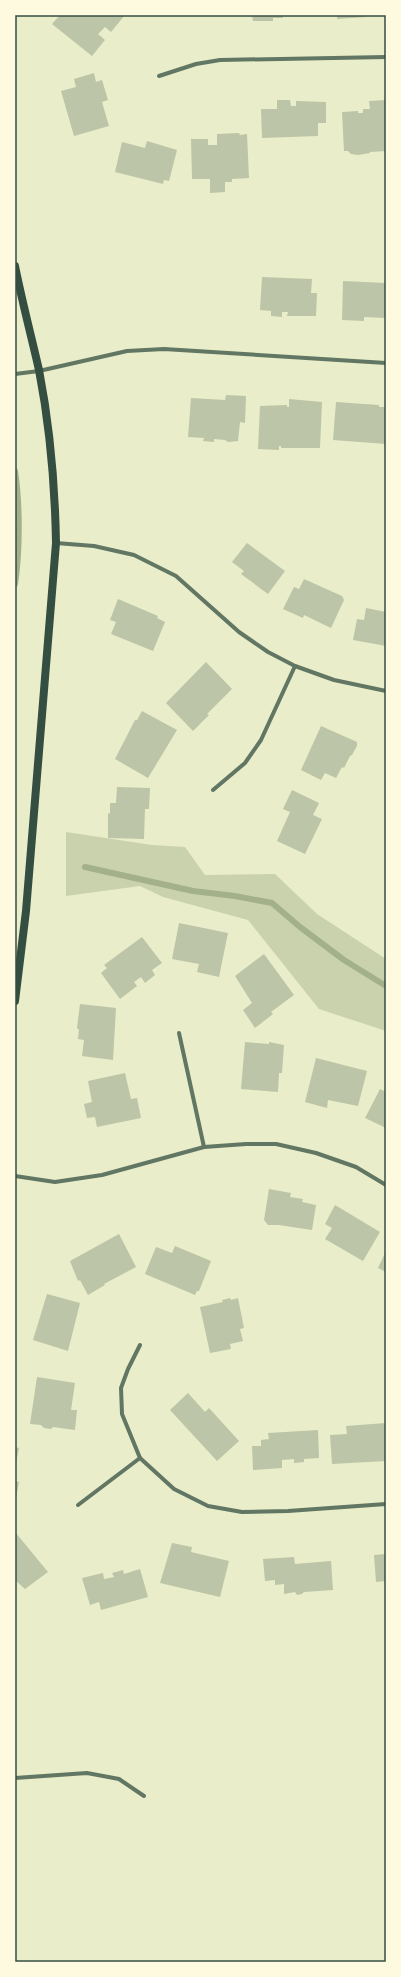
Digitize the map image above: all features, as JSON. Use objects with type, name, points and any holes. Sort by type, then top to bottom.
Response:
[{"type":"main road","points":[[15,266],[39,371],[54,482],[56,542],[26,911],[15,1001]]},
{"type":"street","points":[[158,76],[196,64],[220,60],[386,57]]},
{"type":"street","points":[[15,374],[39,371],[127,351],[164,349],[386,363]]},
{"type":"street","points":[[56,542],[94,546],[134,555],[176,576],[239,632],[268,652],[295,666],[334,680],[386,691]]},
{"type":"street","points":[[213,790],[244,763],[261,740],[295,666]]},
{"type":"street","points":[[179,1033],[204,1147]]},
{"type":"street","points":[[15,1176],[55,1182],[102,1175],[204,1147],[246,1144],[276,1144],[316,1153],[356,1167],[386,1185]]},
{"type":"street","points":[[140,1344],[121,1388],[122,1414],[140,1458],[174,1489],[208,1506],[242,1512],[288,1511],[386,1504]]},
{"type":"street","points":[[78,1505],[140,1458]]},
{"type":"street","points":[[15,1778],[87,1773],[119,1779],[144,1796]]},
{"type":"green space","points":[[66,832],[152,845],[185,847],[205,875],[275,874],[317,914],[386,959],[386,1031],[319,1009],[248,920],[163,897],[140,886],[66,896]]},
{"type":"building","points":[[60,15],[125,15],[111,32],[105,27],[98,34],[105,40],[92,56],[52,24]]},
{"type":"building","points":[[252,15],[283,15],[283,18],[273,18],[273,21],[253,21]]},
{"type":"building","points":[[337,15],[366,15],[366,17],[337,19]]},
{"type":"building","points":[[94,73],[96,82],[102,80],[108,100],[102,102],[109,126],[74,136],[61,91],[76,87],[74,79]]},
{"type":"building","points":[[277,100],[290,100],[291,106],[296,106],[296,101],[326,102],[326,123],[318,123],[318,136],[262,138],[261,109],[277,109]]},
{"type":"building","points":[[386,100],[386,151],[370,152],[358,155],[344,151],[342,112],[358,111],[358,113],[363,113],[363,109],[370,109],[369,101]]},
{"type":"building","points":[[239,133],[240,135],[247,134],[249,178],[232,179],[232,182],[225,182],[225,192],[210,193],[210,179],[192,179],[191,139],[208,139],[208,145],[217,145],[217,134]]},
{"type":"building","points":[[147,141],[177,150],[169,181],[164,180],[163,184],[115,172],[122,142],[145,148]]},
{"type":"building","points":[[262,277],[312,279],[311,293],[317,293],[316,316],[287,316],[288,312],[282,312],[282,317],[271,316],[271,311],[260,310]]},
{"type":"building","points":[[343,281],[385,283],[386,318],[364,317],[364,321],[342,320]]},
{"type":"building","points":[[226,395],[246,396],[245,423],[240,422],[238,441],[228,442],[225,440],[214,439],[214,442],[203,441],[204,438],[188,437],[191,398],[225,400]]},
{"type":"building","points":[[289,399],[322,402],[320,448],[281,448],[281,446],[279,446],[279,450],[258,449],[260,406],[287,405],[287,407],[289,407]]},
{"type":"building","points":[[336,402],[379,405],[379,407],[386,407],[386,444],[333,440]]},
{"type":"building","points":[[247,543],[285,571],[268,594],[241,574],[244,571],[232,562]]},
{"type":"building","points":[[304,579],[342,596],[344,600],[331,628],[304,615],[303,618],[283,609],[294,587],[299,589]]},
{"type":"building","points":[[118,599],[158,616],[157,618],[165,622],[153,651],[111,634],[116,622],[110,620]]},
{"type":"building","points":[[366,608],[386,612],[386,646],[353,640],[357,619],[364,620]]},
{"type":"building","points":[[206,662],[232,689],[207,714],[209,715],[193,731],[166,703]]},
{"type":"building","points":[[142,711],[177,730],[148,778],[115,759],[135,720],[137,720]]},
{"type":"building","points":[[321,726],[357,742],[357,746],[352,755],[344,768],[342,767],[336,778],[325,773],[321,780],[301,770]]},
{"type":"building","points":[[117,787],[150,788],[149,809],[145,809],[144,839],[108,838],[108,814],[110,813],[110,803],[116,803]]},
{"type":"building","points":[[292,790],[319,803],[313,815],[322,819],[305,854],[277,841],[290,812],[283,809]]},
{"type":"building","points":[[179,923],[228,933],[219,977],[197,972],[199,964],[172,959]]},
{"type":"building","points":[[142,937],[162,963],[152,970],[155,975],[145,983],[141,977],[134,982],[137,986],[120,999],[101,973],[107,968],[104,965]]},
{"type":"building","points":[[264,954],[294,995],[271,1012],[273,1014],[255,1028],[243,1010],[252,1003],[235,976]]},
{"type":"building","points":[[80,1004],[116,1008],[113,1060],[82,1056],[84,1040],[78,1039],[79,1030],[77,1028]]},
{"type":"building","points":[[245,1042],[269,1044],[269,1042],[284,1045],[282,1073],[279,1073],[278,1092],[241,1089]]},
{"type":"building","points":[[316,1058],[367,1071],[358,1106],[328,1100],[327,1108],[305,1102]]},
{"type":"building","points":[[125,1073],[131,1099],[137,1098],[141,1118],[97,1127],[95,1117],[87,1118],[84,1104],[92,1102],[88,1081]]},
{"type":"building","points":[[380,1089],[386,1092],[386,1128],[365,1118]]},
{"type":"building","points":[[269,1189],[291,1193],[290,1197],[303,1199],[302,1202],[316,1205],[312,1230],[279,1225],[268,1225],[264,1220]]},
{"type":"building","points":[[335,1205],[380,1232],[363,1261],[325,1239],[332,1228],[325,1224]]},
{"type":"building","points":[[119,1234],[136,1267],[104,1284],[105,1285],[88,1295],[80,1280],[78,1281],[70,1261]]},
{"type":"building","points":[[175,1246],[211,1261],[199,1291],[197,1291],[195,1295],[145,1274],[156,1247],[172,1253]]},
{"type":"building","points":[[386,1251],[386,1272],[378,1268]]},
{"type":"building","points":[[47,1294],[80,1303],[68,1351],[33,1340]]},
{"type":"building","points":[[230,1298],[231,1300],[238,1298],[244,1328],[240,1329],[243,1341],[230,1344],[231,1349],[210,1353],[200,1307],[223,1302],[222,1300]]},
{"type":"building","points":[[37,1377],[75,1383],[71,1410],[77,1410],[75,1430],[53,1427],[51,1429],[44,1428],[41,1425],[30,1424]]},
{"type":"building","points":[[188,1393],[205,1412],[209,1408],[239,1441],[217,1461],[170,1410]]},
{"type":"building","points":[[386,1423],[386,1461],[332,1464],[330,1435],[347,1434],[346,1426]]},
{"type":"building","points":[[318,1430],[319,1458],[304,1459],[304,1462],[294,1463],[294,1459],[282,1460],[282,1468],[253,1470],[252,1446],[261,1446],[261,1440],[269,1439],[268,1433]]},
{"type":"building","points":[[15,1447],[19,1448],[16,1463],[15,1463]]},
{"type":"building","points":[[15,1481],[19,1482],[16,1498],[15,1498]]},
{"type":"building","points":[[15,1532],[48,1572],[25,1589],[15,1580]]},
{"type":"building","points":[[172,1543],[192,1547],[191,1552],[229,1561],[220,1597],[160,1583]]},
{"type":"building","points":[[386,1554],[386,1581],[376,1582],[374,1555]]},
{"type":"building","points":[[294,1557],[295,1564],[331,1561],[333,1590],[304,1592],[297,1595],[295,1592],[284,1594],[284,1584],[275,1585],[275,1580],[265,1581],[263,1559]]},
{"type":"building","points":[[140,1569],[148,1597],[101,1610],[99,1602],[90,1605],[82,1578],[103,1573],[104,1579],[114,1577],[112,1573],[123,1570],[124,1574]]},
{"type":"waterway","points":[[15,471],[19,528],[15,584]]},
{"type":"waterway","points":[[85,867],[193,891],[235,896],[272,903],[300,927],[344,960],[386,986]]}]
